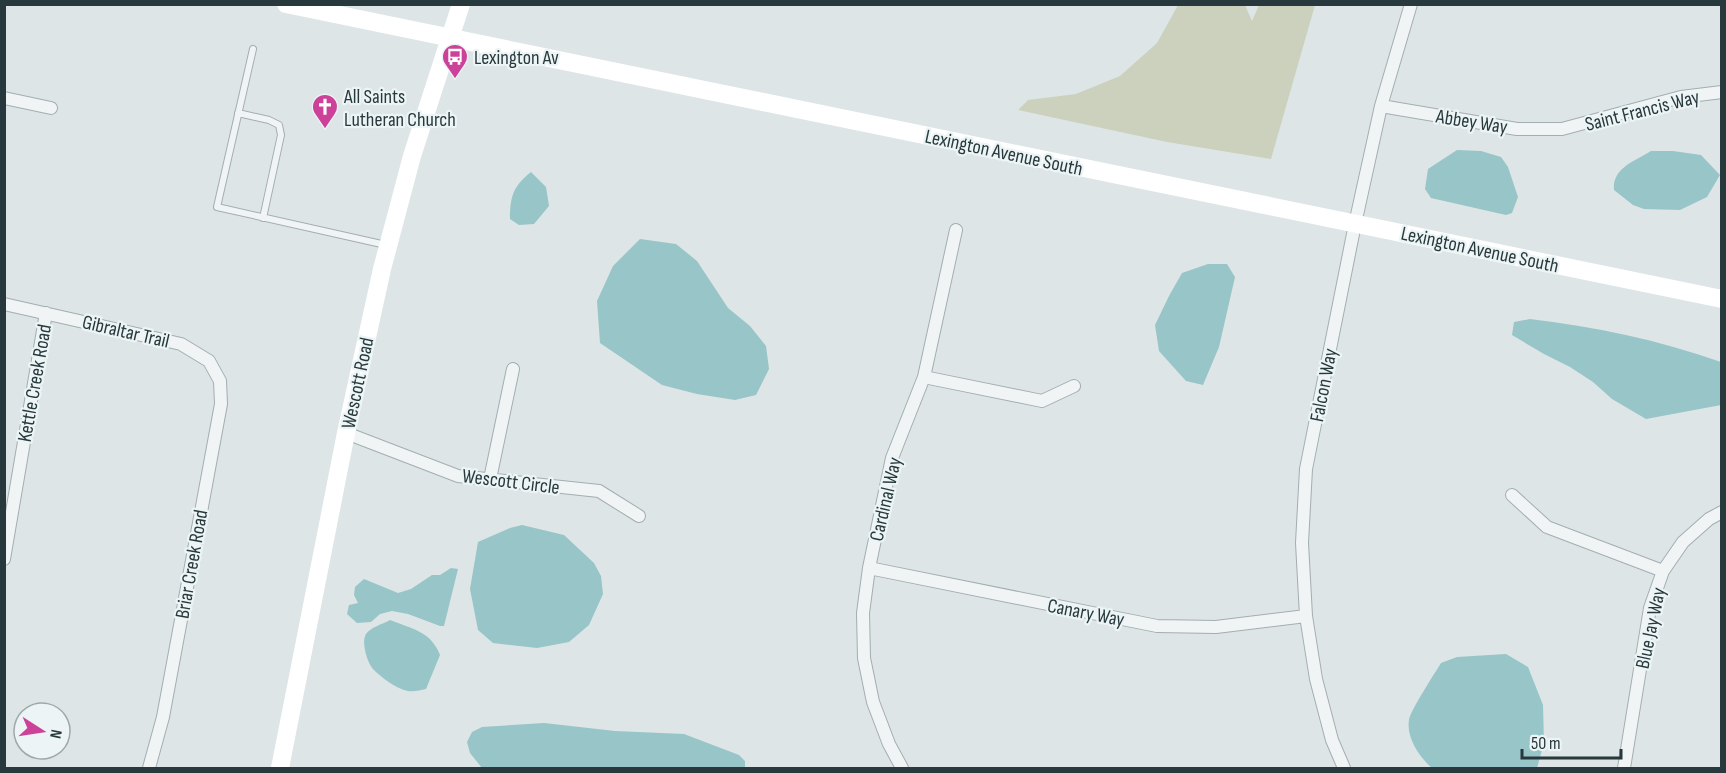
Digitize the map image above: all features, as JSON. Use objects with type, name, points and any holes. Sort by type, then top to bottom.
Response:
[{"type":"street","name":"Lexington Avenue South","points":[[286,4],[1722,299]]},
{"type":"street","name":"Wescott Road","points":[[280,768],[346,433],[388,245],[412,156],[461,4]]},
{"type":"street","name":"Falcon Way","points":[[1344,768],[1332,740],[1316,679],[1306,616],[1302,543],[1306,469],[1355,224],[1382,106],[1411,4]]},
{"type":"street","name":"Saint Francis Way","points":[[1563,129],[1681,97],[1722,92]]},
{"type":"street","points":[[4,99],[51,108]]},
{"type":"street","name":"Abbey Way","points":[[1382,106],[1517,129],[1563,129]]},
{"type":"street","name":"Cardinal Way","points":[[902,768],[889,744],[873,702],[864,658],[863,613],[869,568],[892,458],[924,377],[956,230]]},
{"type":"street","name":"Gibraltar Trail","points":[[4,304],[181,344],[209,361]]},
{"type":"street","name":"Kettle Creek Road","points":[[4,559],[46,313]]},
{"type":"street","name":"Briar Creek Road","points":[[148,768],[163,717],[221,404],[220,381],[209,361]]},
{"type":"street","points":[[490,479],[513,369]]},
{"type":"street","points":[[924,377],[1042,401],[1074,386]]},
{"type":"street","name":"Wescott Circle","points":[[346,433],[458,476],[599,491],[639,516]]},
{"type":"street","points":[[1512,495],[1547,527],[1664,571]]},
{"type":"street","name":"Blue Jay Way","points":[[1624,768],[1650,608],[1664,571],[1683,542],[1709,519],[1722,512]]},
{"type":"street","name":"Canary Way","points":[[869,568],[1157,626],[1216,627],[1306,616]]},
{"type":"lane","points":[[253,49],[217,207],[388,245]]},
{"type":"lane","points":[[238,113],[269,120],[279,125],[281,135],[263,218]]},
{"type":"green space","points":[[1178,5],[1245,5],[1252,21],[1259,5],[1315,5],[1271,159],[1167,142],[1018,110],[1028,100],[1076,94],[1120,76],[1157,43]]},
{"type":"water","points":[[1457,150],[1481,151],[1501,157],[1508,167],[1518,197],[1512,213],[1506,215],[1431,198],[1425,189],[1428,169]]},
{"type":"water","points":[[1651,151],[1701,155],[1720,175],[1707,197],[1680,210],[1644,209],[1633,205],[1614,190],[1614,182],[1626,166]]},
{"type":"water","points":[[531,172],[546,187],[549,206],[534,224],[519,225],[510,219],[512,198],[516,187]]},
{"type":"water","points":[[640,239],[676,244],[697,261],[728,308],[750,326],[766,346],[769,369],[756,395],[735,400],[662,385],[600,343],[597,301],[613,266]]},
{"type":"water","points":[[1208,264],[1227,264],[1235,277],[1219,347],[1203,385],[1186,381],[1159,351],[1155,325],[1182,273]]},
{"type":"water","points":[[1530,319],[1627,335],[1721,362],[1721,405],[1646,419],[1612,399],[1593,382],[1570,367],[1512,335],[1514,322]]},
{"type":"water","points":[[522,525],[564,535],[594,563],[601,576],[603,594],[589,625],[569,642],[537,648],[493,643],[478,630],[470,589],[478,542]]},
{"type":"water","points":[[451,568],[458,569],[444,626],[392,611],[380,614],[371,622],[357,623],[347,614],[349,605],[358,603],[354,595],[355,587],[364,579],[398,593],[411,589],[432,575],[440,575]]},
{"type":"water","points":[[390,620],[420,632],[436,647],[440,655],[426,689],[403,690],[384,679],[371,666],[364,647],[366,634]]},
{"type":"water","points":[[1506,654],[1528,667],[1543,705],[1544,743],[1537,768],[1432,768],[1415,747],[1410,734],[1409,720],[1441,663],[1457,657]]},
{"type":"water","points":[[544,723],[615,731],[684,734],[739,755],[745,761],[745,768],[482,768],[470,753],[467,742],[472,732],[482,727]]},
{"type":"place","name":"Lexington Av","points":[[455,80]]},
{"type":"place","name":"All Saints Lutheran Church","points":[[325,130]]}]
